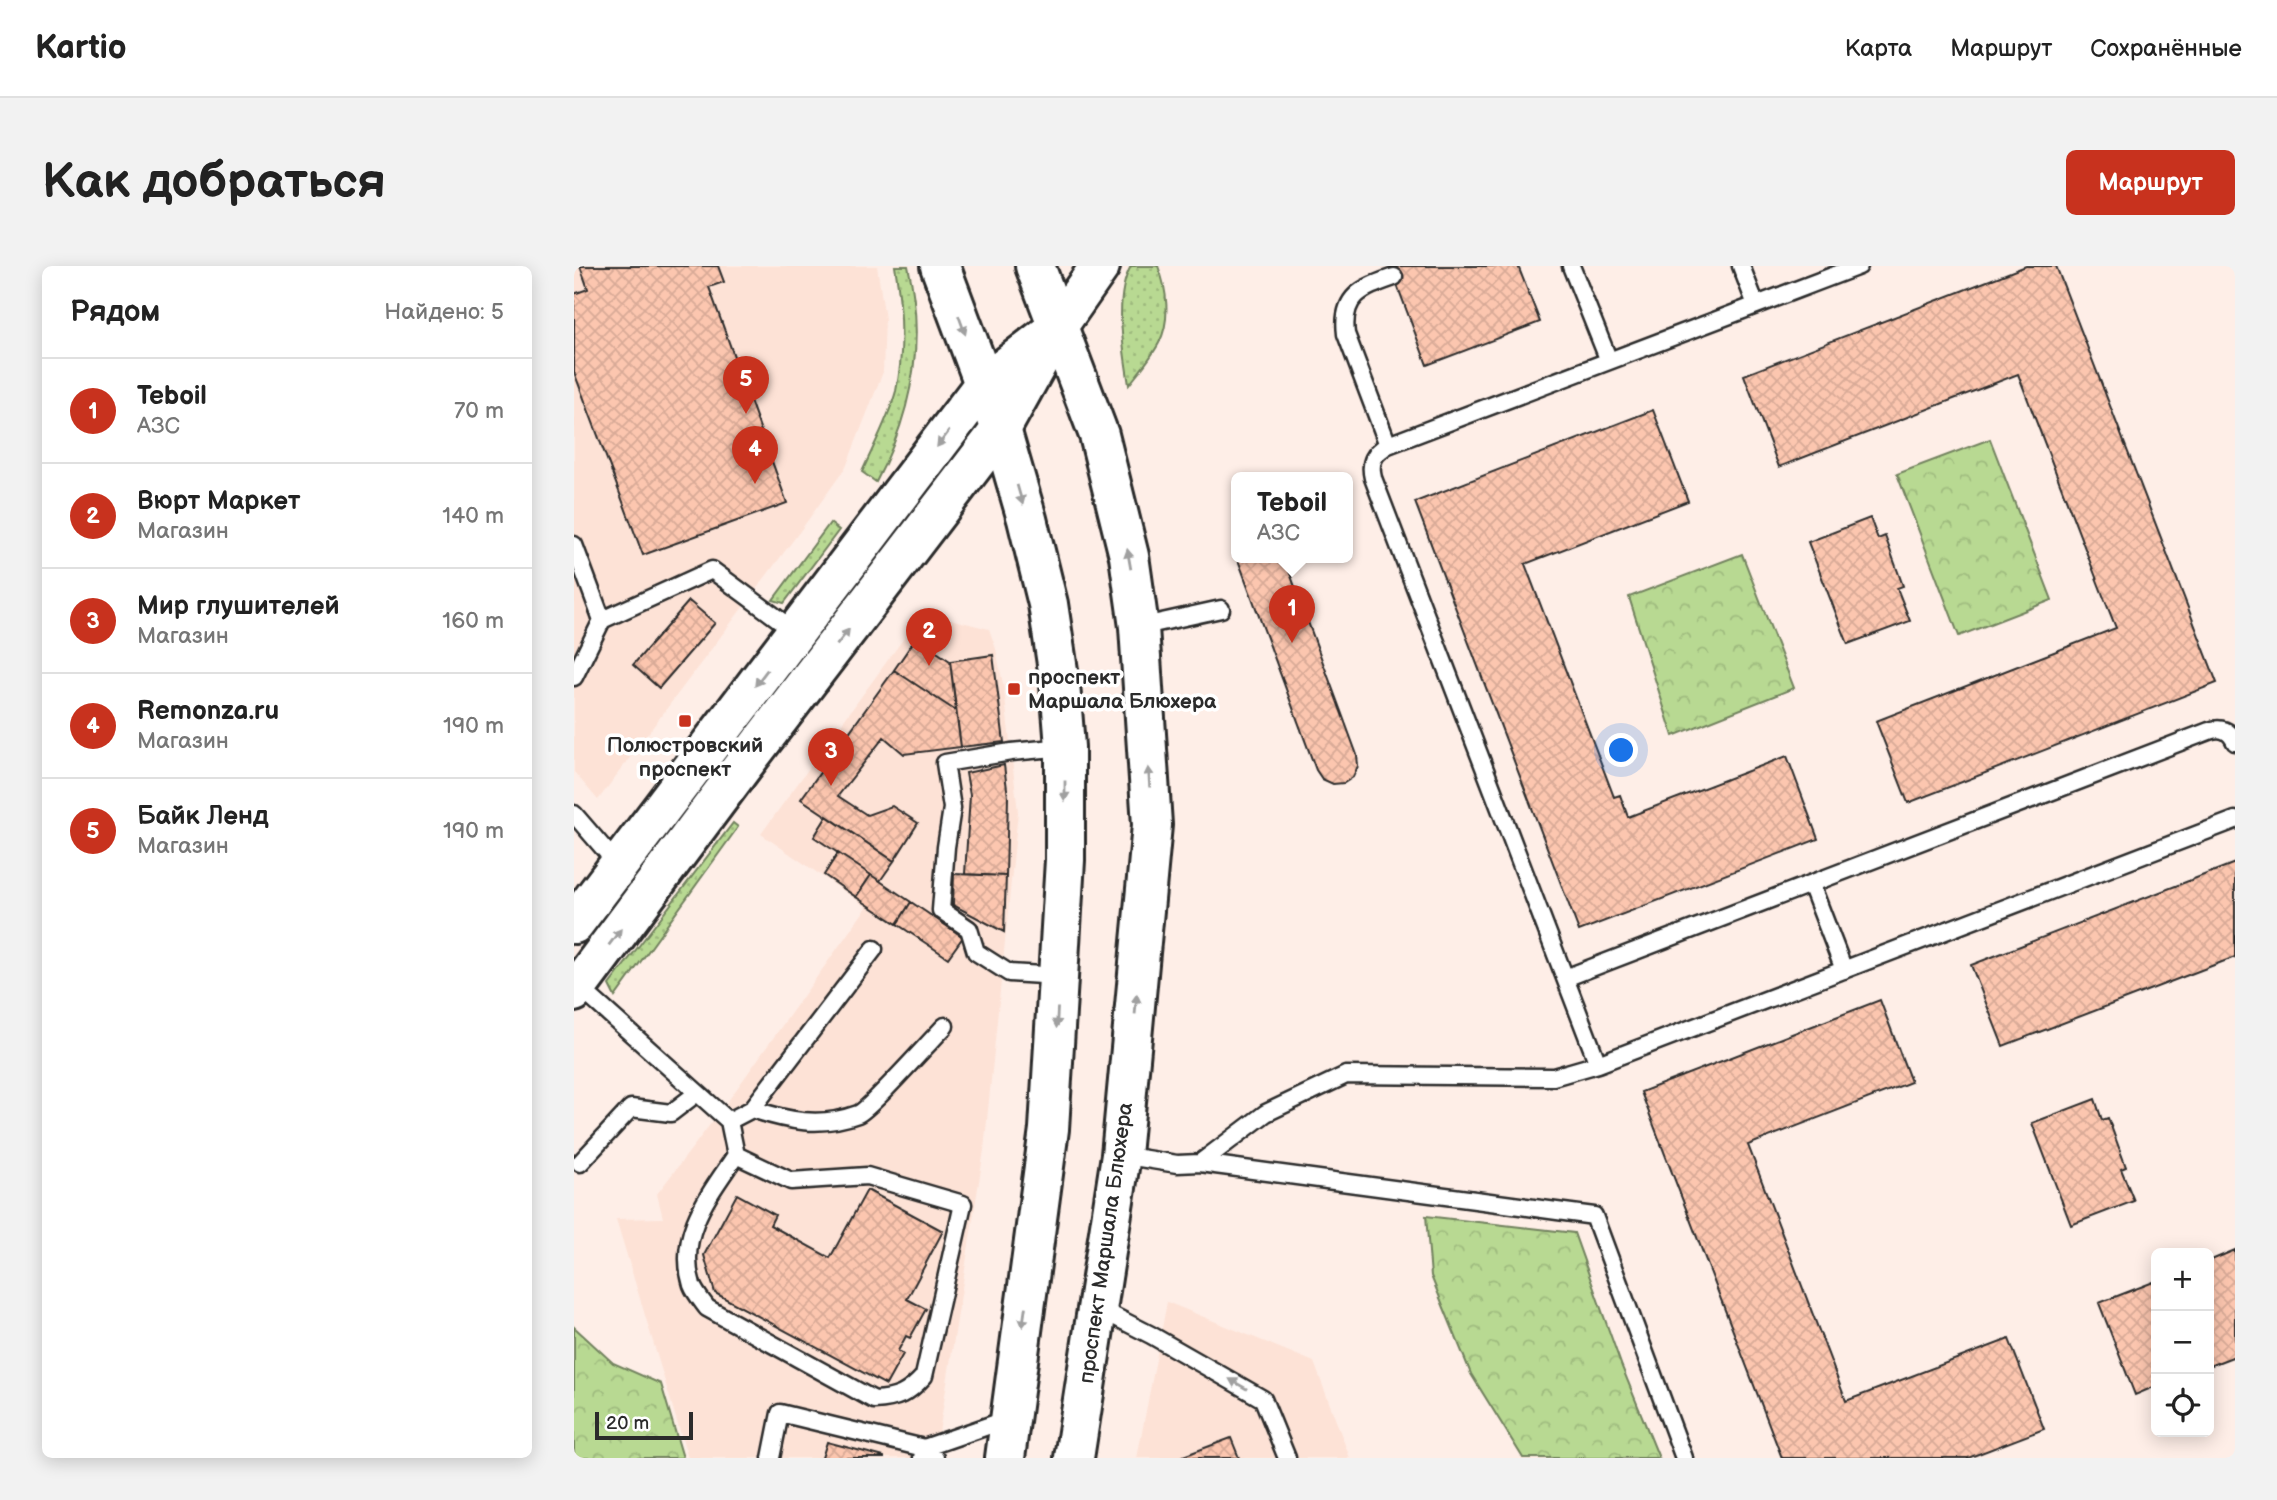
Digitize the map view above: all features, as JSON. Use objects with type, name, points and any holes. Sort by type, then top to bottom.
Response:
[{"type":"main road","points":[[940,266],[1001,429],[1048,604],[1060,684],[1065,747],[1065,860],[1049,1129],[1004,1458]]},
{"type":"main road","name":"проспект Маршала Блюхера","points":[[1035,266],[1099,435],[1129,555],[1139,627],[1152,825],[1121,1156],[1074,1458]]},
{"type":"main road","points":[[574,924],[634,878],[1001,429],[1058,326],[1100,266]]},
{"type":"main road","points":[[575,987],[634,878],[796,632],[984,384],[1058,326]]},
{"type":"lane","points":[[1571,266],[1609,361]]},
{"type":"lane","points":[[1741,266],[1756,305]]},
{"type":"lane","points":[[1598,1064],[1373,478],[1373,457],[1388,445],[1859,266]]},
{"type":"lane","points":[[1388,445],[1344,323],[1351,301],[1359,292],[1394,277]]},
{"type":"lane","points":[[574,545],[602,620]]},
{"type":"lane","points":[[574,677],[602,620],[712,570],[796,632]]},
{"type":"lane","points":[[1139,627],[1221,609]]},
{"type":"lane","points":[[1565,978],[2209,731],[2223,730],[2229,733],[2235,743]]},
{"type":"lane","points":[[1059,976],[1009,973],[976,952],[970,929],[941,910],[946,847],[953,808],[945,762],[1065,747]]},
{"type":"lane","points":[[574,814],[634,878]]},
{"type":"lane","points":[[1200,1163],[1266,1113],[1346,1075],[1553,1077],[1598,1064],[2235,821]]},
{"type":"lane","points":[[1811,884],[1844,970]]},
{"type":"lane","points":[[729,1121],[752,1109],[874,949]]},
{"type":"lane","points":[[575,987],[729,1121],[736,1155],[698,1213],[690,1236],[688,1262],[692,1287],[707,1308],[874,1399],[894,1399],[910,1391],[924,1376],[963,1204],[867,1176],[791,1181],[736,1155]]},
{"type":"lane","points":[[752,1109],[780,1118],[811,1123],[860,1114],[945,1026]]},
{"type":"lane","points":[[580,1163],[631,1108],[671,1113],[697,1093]]},
{"type":"lane","points":[[1121,1156],[1177,1164],[1200,1163],[1594,1216],[1684,1458]]},
{"type":"lane","points":[[1098,1308],[1264,1399],[1287,1458]]},
{"type":"lane","points":[[771,1458],[780,1413],[927,1455],[1010,1419]]},
{"type":"shaded area","points":[[574,266],[877,266],[885,319],[883,372],[846,467],[598,800],[574,772]]},
{"type":"shaded area","points":[[923,612],[989,629],[1004,689],[1018,812],[984,1150],[935,1458],[688,1458],[616,1219],[663,1218],[657,1194],[728,1101],[867,907],[761,834]]},
{"type":"shaded area","points":[[1167,1302],[1314,1362],[1350,1458],[1137,1458]]},
{"type":"green space","points":[[895,266],[908,266],[916,322],[915,350],[907,404],[899,430],[876,482],[862,472],[889,411],[899,376],[902,328]]},
{"type":"green space","points":[[1131,266],[1158,266],[1164,284],[1166,315],[1159,343],[1129,385],[1121,308],[1122,293]]},
{"type":"green space","points":[[1990,439],[2052,600],[1959,636],[1897,474]]},
{"type":"green space","points":[[830,523],[839,530],[784,603],[773,600]]},
{"type":"green space","points":[[1742,554],[1794,688],[1673,736],[1629,597]]},
{"type":"green space","points":[[733,823],[738,827],[615,997],[609,985]]},
{"type":"green space","points":[[1426,1216],[1574,1233],[1622,1367],[1659,1458],[1523,1458],[1471,1374],[1431,1276]]},
{"type":"green space","points":[[574,1327],[613,1363],[661,1384],[683,1458],[574,1458]]},
{"type":"building","points":[[580,266],[718,266],[724,282],[709,287],[787,503],[643,555],[574,372],[574,294],[588,289]]},
{"type":"building","points":[[1390,266],[1518,266],[1540,322],[1427,365]]},
{"type":"building","points":[[2026,266],[2056,266],[2217,683],[1908,803],[1876,721],[2116,628],[2018,374],[1779,467],[1744,375]]},
{"type":"building","points":[[1653,410],[1688,501],[1525,564],[1614,797],[1620,795],[1628,817],[1787,756],[1818,839],[1579,931],[1415,502]]},
{"type":"building","points":[[1870,518],[1878,539],[1885,536],[1903,586],[1897,588],[1910,621],[1848,644],[1808,542]]},
{"type":"building","points":[[1239,563],[1286,563],[1357,755],[1358,766],[1353,777],[1344,783],[1333,784],[1322,779],[1316,770]]},
{"type":"building","points":[[689,601],[715,623],[659,688],[633,665]]},
{"type":"building","points":[[916,638],[950,661],[956,711],[894,670]]},
{"type":"building","points":[[993,655],[1004,742],[961,747],[950,661]]},
{"type":"building","points":[[894,670],[956,711],[961,747],[904,754],[884,737],[838,796],[867,815],[892,806],[918,823],[894,861],[801,799]]},
{"type":"building","points":[[1004,765],[1008,797],[1006,876],[965,874],[970,795],[966,773]]},
{"type":"building","points":[[827,816],[894,861],[880,881],[814,837]]},
{"type":"building","points":[[838,853],[871,875],[856,897],[824,875]]},
{"type":"building","points":[[2235,863],[2235,957],[2003,1046],[1971,965]]},
{"type":"building","points":[[954,874],[1006,876],[1004,932],[953,905]]},
{"type":"building","points":[[871,875],[911,902],[897,924],[856,897]]},
{"type":"building","points":[[911,902],[963,937],[948,958],[897,924]]},
{"type":"building","points":[[1880,1000],[1911,1082],[1748,1145],[1846,1401],[2009,1339],[2044,1429],[1968,1458],[1782,1458],[1641,1092]]},
{"type":"building","points":[[2095,1099],[2102,1120],[2108,1118],[2126,1167],[2121,1169],[2134,1201],[2071,1225],[2032,1123]]},
{"type":"building","points":[[867,1190],[943,1231],[907,1299],[926,1309],[910,1338],[906,1336],[898,1351],[903,1354],[886,1385],[715,1293],[704,1255],[737,1194],[775,1215],[770,1225],[830,1258]]},
{"type":"building","points":[[2235,1250],[2235,1356],[2214,1364],[2214,1311],[2214,1259]]},
{"type":"building","points":[[2151,1283],[2151,1388],[2135,1395],[2099,1303]]},
{"type":"building","points":[[1231,1438],[1239,1458],[1178,1458]]},
{"type":"building","points":[[827,1442],[884,1457],[884,1458],[822,1458]]},
{"type":"place","name":"Байк Ленд","points":[[746,414]]},
{"type":"place","name":"Remonza.ru","points":[[755,484]]},
{"type":"place","name":"Teboil","points":[[1292,643]]},
{"type":"place","name":"Вюрт Маркет","points":[[929,666]]},
{"type":"place","name":"проспект Маршала Блюхера","points":[[1014,689]]},
{"type":"place","name":"Полюстровский проспект","points":[[685,721]]},
{"type":"place","name":"Мир глушителей","points":[[831,786]]}]
